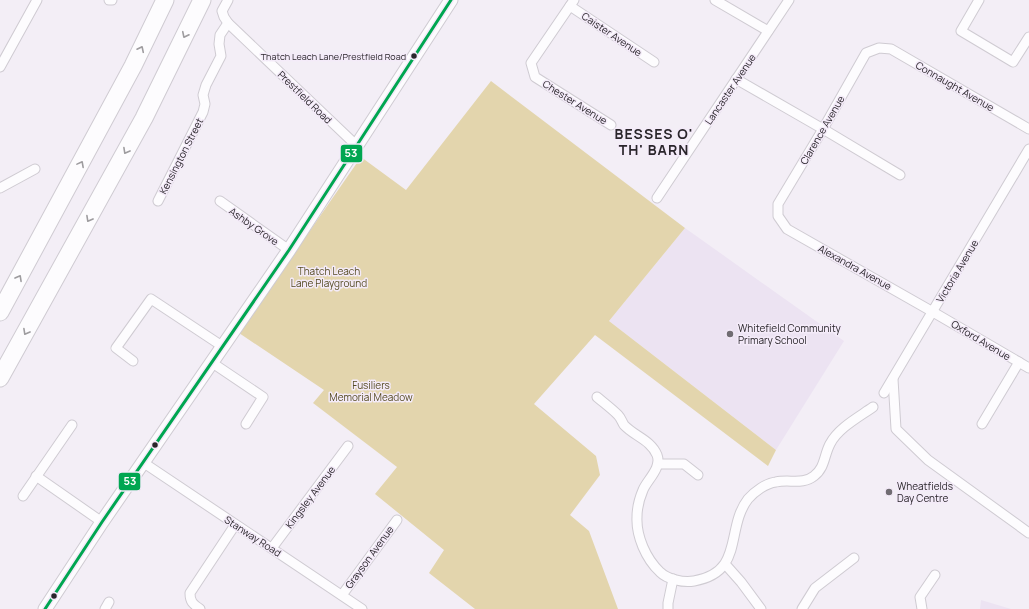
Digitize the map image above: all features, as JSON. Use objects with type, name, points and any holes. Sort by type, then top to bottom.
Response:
[{"type":"highway","points":[[0,312],[133,66],[165,0]]},
{"type":"highway","points":[[0,378],[144,118],[202,0]]},
{"type":"street","points":[[0,68],[37,0]]},
{"type":"street","name":"Prestfield Road","points":[[228,0],[222,11],[228,23],[357,146]]},
{"type":"street","points":[[45,609],[102,522],[289,250],[451,0]]},
{"type":"street","points":[[715,0],[768,31]]},
{"type":"street","name":"Lancaster Avenue","points":[[657,198],[788,0]]},
{"type":"street","points":[[979,0],[961,31],[1013,62],[1029,37]]},
{"type":"street","name":"Caister Avenue","points":[[572,3],[654,62]]},
{"type":"street","name":"Chester Avenue","points":[[572,3],[531,63],[535,77],[611,125]]},
{"type":"street","name":"Kensington Street","points":[[158,201],[203,112],[205,104],[203,95],[206,85],[221,56],[219,44],[220,35],[228,23]]},
{"type":"street","name":"Clarence Avenue","points":[[779,219],[778,204],[866,53],[879,48]]},
{"type":"street","name":"Connaught Avenue","points":[[879,48],[892,49],[1029,129]]},
{"type":"street","points":[[736,79],[900,175]]},
{"type":"street","name":"Victoria Avenue","points":[[884,393],[1029,149]]},
{"type":"street","points":[[0,188],[35,169]]},
{"type":"street","name":"Ashby Grove","points":[[220,201],[289,250]]},
{"type":"street","name":"Alexandra Avenue","points":[[779,219],[787,229],[933,312]]},
{"type":"street","points":[[133,361],[116,348],[151,298],[222,346]]},
{"type":"street","name":"Oxford Avenue","points":[[933,312],[1029,368]]},
{"type":"street","points":[[211,362],[263,396],[246,424]]},
{"type":"street","points":[[982,424],[1019,362]]},
{"type":"street","points":[[893,379],[896,429],[928,460],[1029,533]]},
{"type":"street","points":[[598,397],[619,416],[624,425],[646,440],[657,455],[658,464],[642,491],[637,517],[639,537],[649,558],[660,573],[673,580],[692,582],[710,577],[724,564],[732,550],[741,512],[749,499],[760,489],[776,482],[800,482],[814,476],[823,465],[830,444],[842,429],[873,407]]},
{"type":"street","points":[[23,496],[72,424]]},
{"type":"street","name":"Kingsley Avenue","points":[[272,548],[348,446]]},
{"type":"street","name":"Stanway Road","points":[[144,463],[362,609]]},
{"type":"street","points":[[658,464],[684,464],[698,475]]},
{"type":"street","points":[[36,476],[102,522]]},
{"type":"street","name":"Grayson Avenue","points":[[342,595],[397,520]]},
{"type":"street","points":[[200,609],[193,604],[190,599],[190,593],[235,525]]},
{"type":"street","points":[[802,609],[815,588],[854,558]]},
{"type":"street","points":[[724,564],[741,582],[761,609]]},
{"type":"street","points":[[922,609],[920,597],[935,575]]},
{"type":"street","points":[[668,609],[673,580]]},
{"type":"street","points":[[919,580],[928,585]]},
{"type":"shaded area","name":"Whitefield Community Primary School","points":[[685,228],[844,341],[776,450],[609,321]]},
{"type":"shaded area","points":[[981,600],[1011,609],[980,609]]},
{"type":"green space","points":[[491,81],[685,228],[609,321],[776,450],[768,466],[595,335],[534,404],[596,456],[600,475],[570,515],[589,531],[618,609],[475,609],[429,573],[444,550],[375,494],[397,467],[313,403],[324,390],[239,333],[361,157],[406,190]]},
{"type":"transit line","name":"53","points":[[45,609],[102,522],[289,250],[451,0]]},
{"type":"place","name":"Thatch Leach Lane/Prestfield Road","points":[[414,56]]},
{"type":"place","name":"Whitefield Community Primary School","points":[[730,334]]},
{"type":"place","name":"Wheatfields Day Centre","points":[[889,492]]},
{"type":"district","name":"BESSES O' TH' BARN","points":[[654,142]]},
{"type":"park label","name":"Thatch Leach Lane Playground","points":[[329,276]]},
{"type":"park label","name":"Fusiliers Memorial Meadow","points":[[371,390]]}]
